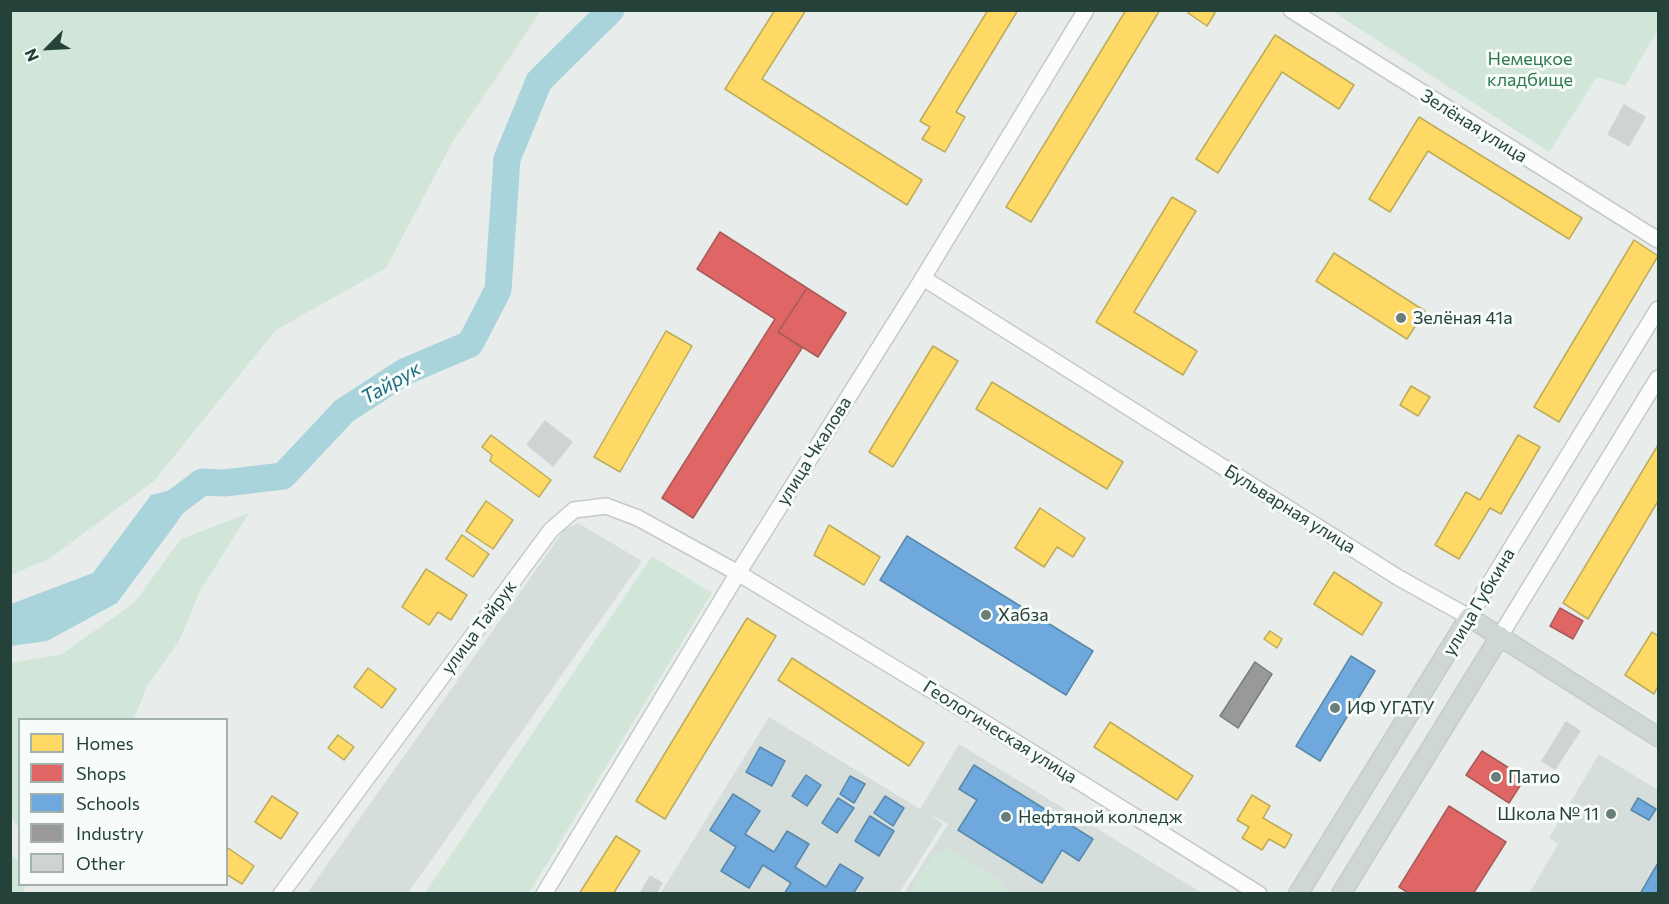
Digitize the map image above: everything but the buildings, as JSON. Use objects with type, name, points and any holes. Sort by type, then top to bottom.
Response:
[{"type":"main road","name":"Бульварная улица","points":[[1469,617],[1659,737]]},
{"type":"main road","name":"улица Губкина","points":[[1298,894],[1469,617]]},
{"type":"main road","name":"улица Губкина","points":[[1341,894],[1500,636]]},
{"type":"street","name":"улица Чкалова","points":[[544,894],[738,573],[923,278],[1086,10]]},
{"type":"street","name":"Зелёная улица","points":[[1291,10],[1659,240]]},
{"type":"street","name":"Бульварная улица","points":[[923,278],[1399,578],[1469,617]]},
{"type":"street","name":"улица Губкина","points":[[1469,617],[1659,309]]},
{"type":"street","name":"улица Губкина","points":[[1500,636],[1659,378]]},
{"type":"street","name":"улица Тайрук","points":[[281,894],[551,530],[574,510],[606,506],[628,513],[738,573]]},
{"type":"street","name":"Геологическая улица","points":[[738,573],[969,713],[1259,894]]},
{"type":"shaded area","points":[[578,523],[642,561],[408,893],[307,893],[564,530]]},
{"type":"shaded area","points":[[769,717],[920,809],[959,744],[1202,893],[904,893],[948,824],[931,815],[943,824],[899,893],[660,894]]},
{"type":"shaded area","name":"Школа № 11","points":[[1599,754],[1658,790],[1658,893],[1529,894],[1558,844],[1549,838]]},
{"type":"green space","points":[[11,10],[541,11],[452,143],[386,268],[276,330],[154,481],[49,559],[11,575]]},
{"type":"green space","name":"Немецкое кладбище","points":[[1332,11],[1658,11],[1658,30],[1625,86],[1597,77],[1549,152]]},
{"type":"green space","points":[[249,513],[200,591],[179,641],[147,686],[134,718],[18,718],[18,827],[11,817],[11,663],[62,654],[134,603],[181,539]]},
{"type":"green space","points":[[652,556],[712,593],[529,893],[425,893]]},
{"type":"green space","points":[[948,848],[1002,881],[1004,893],[910,893],[932,857]]},
{"type":"green space","points":[[10,854],[18,860],[18,886],[26,886],[23,893],[11,893]]},
{"type":"water","points":[[202,482],[177,522],[117,603],[47,641],[11,646],[11,604],[93,573],[151,495]]},
{"type":"waterway","name":"Тайрук","points":[[173,504],[202,482],[224,483],[283,476],[344,411],[404,372],[470,344],[498,290],[507,159],[539,81],[611,10]]},
{"type":"place","name":"Зелёная 41а","points":[[1401,318]]},
{"type":"place","name":"Хабза","points":[[986,615]]},
{"type":"place","name":"ИФ УГАТУ","points":[[1335,708]]},
{"type":"place","name":"Патио","points":[[1496,777]]},
{"type":"place","name":"Школа № 11","points":[[1611,814]]},
{"type":"place","name":"Нефтяной колледж","points":[[1006,817]]}]
